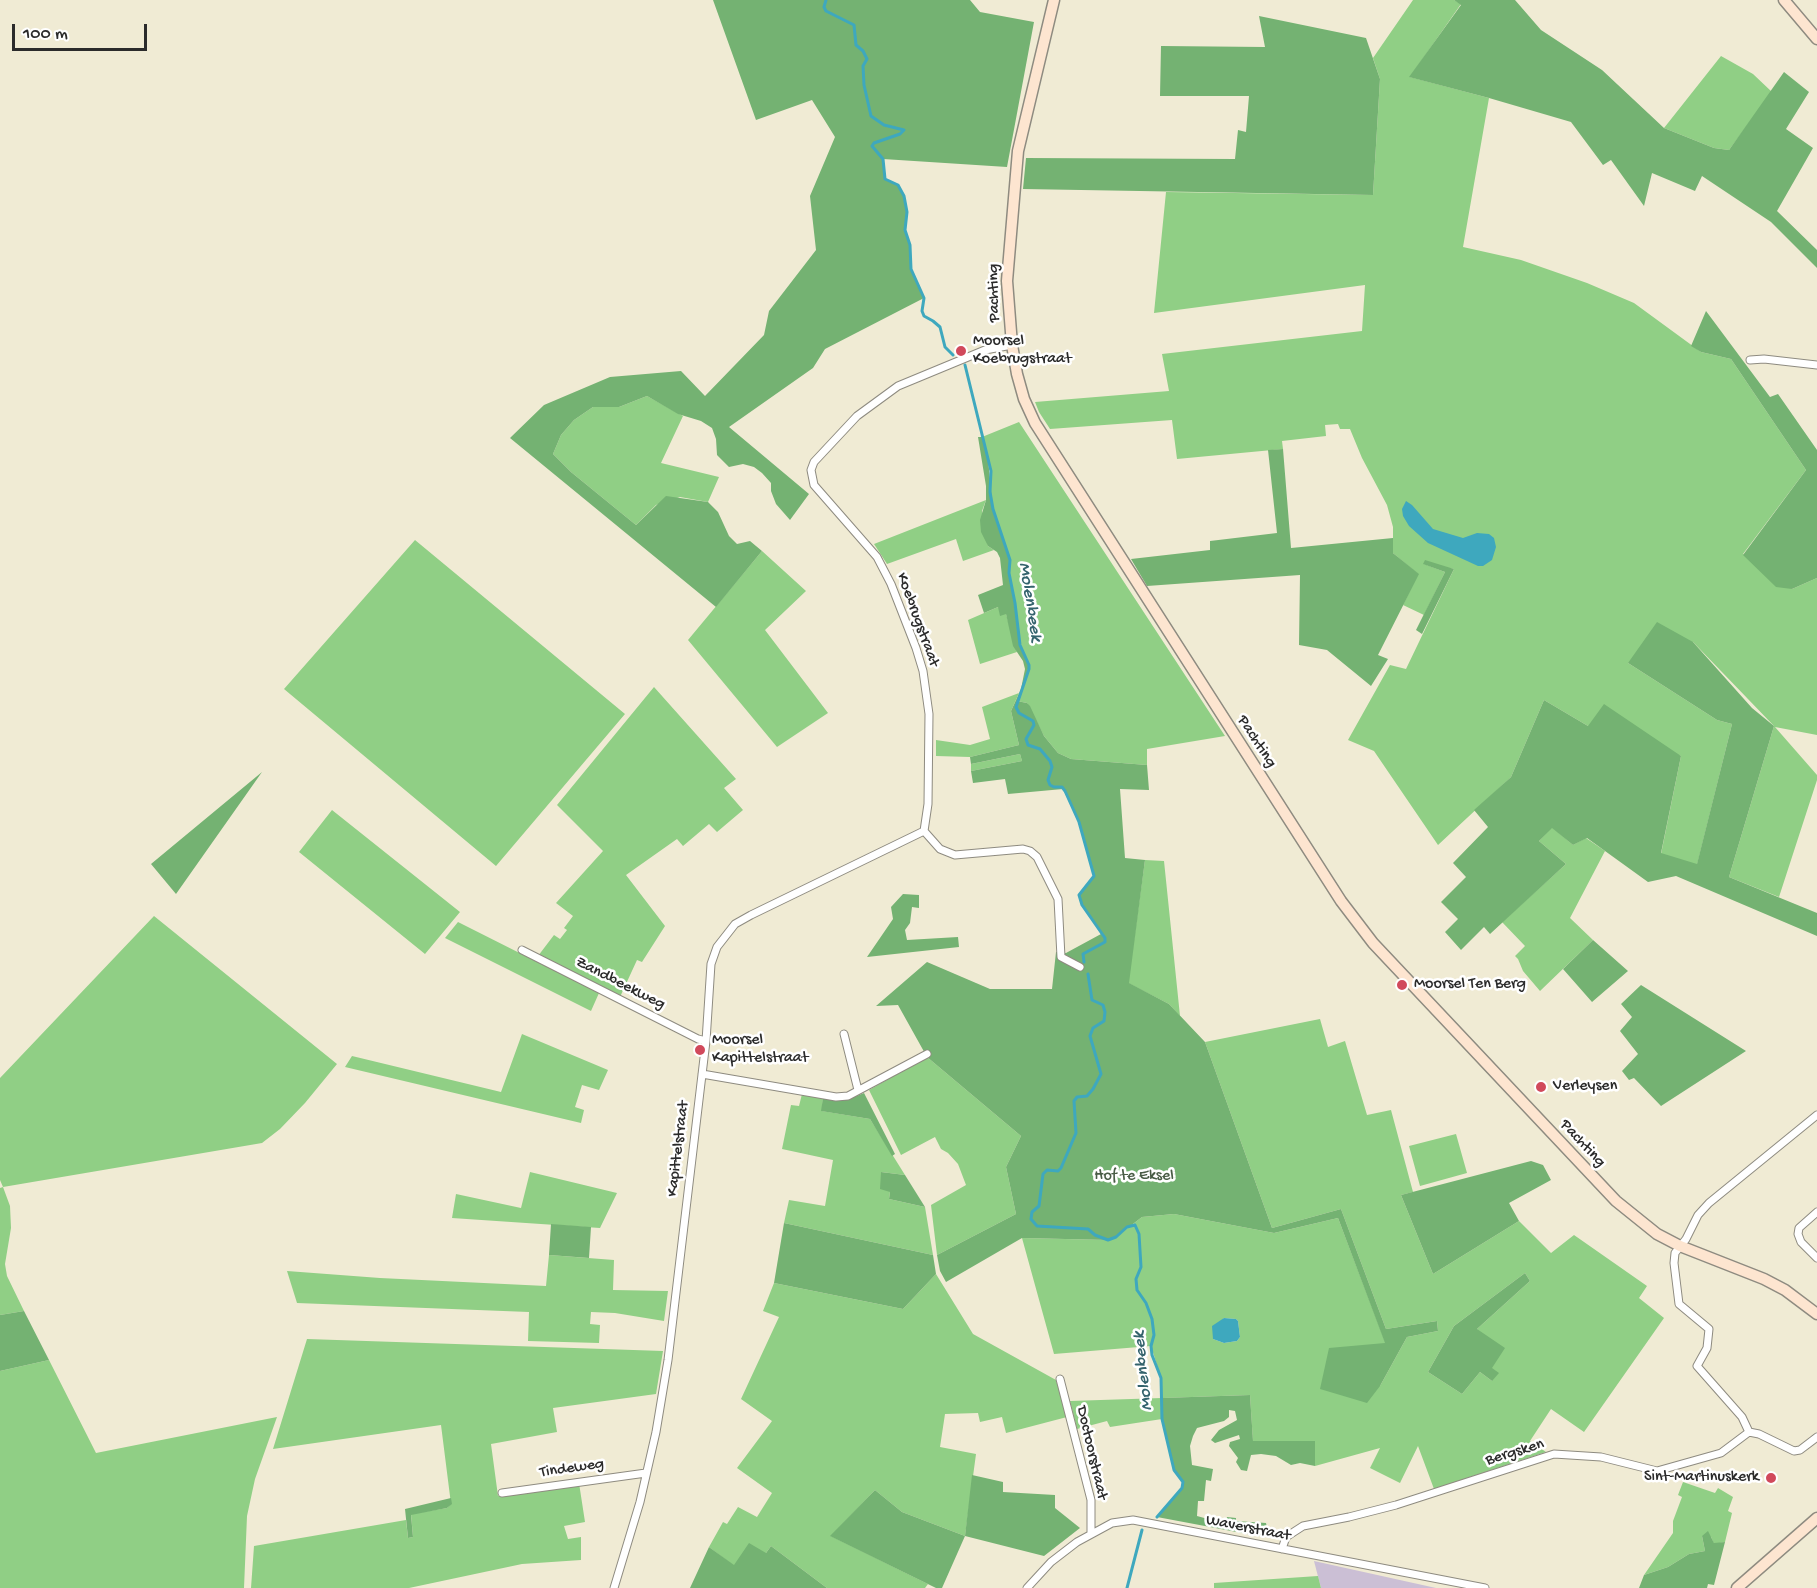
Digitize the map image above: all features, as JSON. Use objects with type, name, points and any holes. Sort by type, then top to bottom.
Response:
[{"type":"main road","name":"Pachting","points":[[1054,0],[1018,151],[1007,280],[1012,345],[1017,374],[1024,399],[1035,423],[1167,632],[1360,927],[1616,1201],[1657,1234],[1680,1246],[1764,1279],[1785,1290],[1817,1314]]},
{"type":"main road","points":[[1784,0],[1817,39]]},
{"type":"main road","points":[[1737,1588],[1817,1518]]},
{"type":"street","name":"Koebrugstraat","points":[[924,831],[928,804],[929,714],[923,671],[916,648],[878,557],[814,485],[811,470],[814,462],[857,416],[898,386],[985,350],[1012,345]]},
{"type":"street","points":[[1750,360],[1764,359],[1817,365]]},
{"type":"street","points":[[924,831],[940,849],[955,855],[1023,849],[1036,856],[1058,899],[1061,957],[1080,967]]},
{"type":"street","name":"Kapittelstraat","points":[[614,1588],[629,1542],[656,1432],[670,1349],[706,1041],[711,964],[717,947],[735,924],[924,831]]},
{"type":"street","name":"Zandbeekweg","points":[[522,950],[706,1041]]},
{"type":"street","points":[[844,1034],[858,1090]]},
{"type":"street","points":[[702,1074],[836,1097],[848,1096],[927,1054]]},
{"type":"street","points":[[1817,1115],[1708,1203],[1675,1253],[1674,1263],[1679,1304],[1709,1329],[1707,1348],[1697,1366],[1742,1417],[1749,1432],[1759,1434],[1794,1451],[1800,1450],[1817,1437]]},
{"type":"street","points":[[1817,1212],[1799,1228],[1798,1234],[1801,1242],[1817,1258]]},
{"type":"street","name":"Doctoorstraat","points":[[1060,1379],[1091,1500],[1091,1533]]},
{"type":"street","name":"Bergsken","points":[[1282,1549],[1286,1537],[1303,1526],[1396,1505],[1554,1454],[1602,1457],[1657,1471],[1721,1453],[1749,1432]]},
{"type":"street","name":"Tindeweg","points":[[502,1493],[646,1473]]},
{"type":"street","name":"Waverstraat","points":[[1027,1588],[1052,1562],[1091,1533],[1112,1523],[1134,1520],[1485,1588]]},
{"type":"shaded area","points":[[1314,1561],[1436,1588],[1321,1588]]},
{"type":"green space","points":[[713,0],[970,0],[980,12],[1034,22],[1007,167],[883,159],[885,179],[898,185],[904,196],[907,212],[905,230],[910,245],[911,269],[924,298],[825,349],[813,368],[729,427],[809,494],[790,520],[776,504],[771,491],[771,483],[762,473],[754,467],[743,464],[729,467],[717,455],[716,439],[712,428],[701,421],[678,414],[647,396],[619,407],[593,407],[574,420],[561,435],[553,454],[571,472],[636,525],[666,496],[708,502],[718,512],[729,536],[737,544],[750,541],[762,551],[716,607],[510,438],[544,405],[610,377],[681,371],[705,396],[764,335],[769,311],[816,250],[810,196],[835,137],[812,100],[756,120]]},
{"type":"green space","points":[[1413,0],[1454,0],[1461,4],[1410,77],[1489,98],[1463,247],[1521,260],[1587,283],[1634,303],[1701,352],[1731,359],[1806,470],[1743,554],[1792,589],[1817,578],[1817,735],[1775,727],[1817,775],[1779,897],[1729,877],[1774,726],[1693,642],[1628,663],[1717,720],[1732,724],[1697,865],[1661,854],[1681,756],[1588,726],[1544,700],[1511,777],[1438,845],[1374,751],[1348,740],[1390,665],[1406,669],[1454,569],[1424,564],[1445,572],[1424,615],[1403,605],[1418,574],[1393,553],[1393,527],[1387,505],[1362,458],[1350,429],[1340,429],[1338,424],[1325,425],[1326,436],[1282,441],[1283,449],[1177,459],[1172,420],[1050,429],[1039,412],[1035,402],[1169,391],[1162,354],[1362,331],[1365,285],[1154,313],[1166,192],[1373,195],[1380,79],[1373,58]]},
{"type":"green space","points":[[1454,0],[1515,0],[1541,30],[1602,70],[1664,128],[1714,148],[1729,150],[1784,72],[1809,92],[1786,129],[1813,148],[1777,211],[1817,250],[1817,268],[1771,222],[1702,176],[1695,191],[1652,173],[1644,206],[1611,160],[1603,165],[1571,122],[1409,77],[1461,5]]},
{"type":"green space","points":[[1259,16],[1366,38],[1380,79],[1373,195],[1023,189],[1026,158],[1235,159],[1238,130],[1246,132],[1249,96],[1160,96],[1161,46],[1265,47]]},
{"type":"green space","points":[[1721,56],[1753,74],[1772,92],[1729,150],[1714,148],[1664,128]]},
{"type":"green space","points":[[1706,311],[1770,397],[1778,394],[1817,450],[1817,578],[1792,589],[1776,587],[1743,555],[1806,470],[1731,359],[1701,352],[1691,346]]},
{"type":"green space","points":[[647,396],[683,416],[661,463],[719,477],[708,502],[680,497],[656,505],[636,525],[571,472],[553,454],[561,435],[574,420],[593,407],[619,407]]},
{"type":"green space","points":[[1019,422],[1225,736],[1147,749],[1147,765],[1071,759],[1058,753],[1044,736],[1027,703],[1017,701],[1022,692],[1029,665],[1020,645],[1009,573],[1010,560],[993,509],[990,471],[982,437]]},
{"type":"green space","name":"Hof te Eksel","points":[[978,437],[982,437],[988,459],[993,509],[1010,560],[1009,573],[1020,645],[1029,665],[1022,692],[1017,701],[1030,706],[1044,736],[1058,753],[1071,759],[1147,765],[1149,790],[1120,789],[1125,858],[1145,860],[1129,983],[1169,1004],[1205,1042],[1272,1228],[1341,1209],[1386,1329],[1437,1321],[1438,1331],[1407,1337],[1380,1386],[1367,1403],[1320,1389],[1329,1348],[1385,1343],[1338,1218],[1274,1233],[1174,1214],[1142,1217],[1116,1237],[1108,1240],[1022,1238],[946,1282],[940,1271],[937,1255],[1016,1214],[1006,1167],[1021,1136],[927,1057],[898,1005],[876,1006],[927,962],[990,989],[1052,989],[1056,952],[1066,953],[1101,934],[1082,905],[1079,895],[1094,875],[1079,822],[1063,789],[1008,794],[1005,779],[973,783],[971,771],[1022,761],[1020,754],[971,764],[970,757],[1019,745],[1011,711],[1021,689],[1025,669],[1023,661],[1013,646],[1006,614],[1000,616],[998,607],[984,613],[978,595],[1003,585],[1000,558],[997,552],[988,546],[981,532],[980,520],[986,500],[986,486]]},
{"type":"green space","points":[[1283,449],[1291,548],[1393,538],[1393,553],[1419,574],[1378,655],[1388,659],[1371,686],[1327,650],[1299,645],[1300,575],[1147,586],[1131,559],[1210,550],[1210,541],[1277,533],[1268,450]]},
{"type":"green space","points":[[986,500],[982,511],[988,546],[994,550],[963,561],[956,539],[887,564],[874,544]]},
{"type":"green space","points":[[415,540],[625,714],[496,866],[284,689]]},
{"type":"green space","points":[[762,551],[806,591],[765,630],[828,713],[777,747],[688,640]]},
{"type":"green space","points":[[1425,560],[1454,569],[1422,634],[1416,630],[1445,572],[1423,564]]},
{"type":"green space","points":[[998,607],[1006,614],[1017,652],[980,664],[968,620]]},
{"type":"green space","points":[[1657,622],[1693,642],[1752,708],[1774,726],[1729,877],[1817,913],[1817,936],[1676,876],[1648,882],[1587,838],[1573,845],[1552,828],[1539,841],[1566,864],[1490,934],[1484,927],[1461,950],[1445,932],[1458,919],[1441,902],[1466,877],[1453,863],[1488,827],[1474,810],[1511,777],[1544,700],[1588,726],[1604,704],[1681,756],[1661,853],[1697,864],[1732,724],[1717,720],[1628,663]]},
{"type":"green space","points":[[654,687],[736,779],[724,788],[743,810],[717,832],[709,824],[683,846],[677,839],[626,875],[665,926],[642,962],[637,960],[620,997],[538,956],[554,935],[560,939],[567,930],[564,928],[573,916],[556,903],[603,851],[557,805]]},
{"type":"green space","points":[[1019,693],[1011,711],[1019,745],[970,757],[936,756],[936,740],[970,745],[990,739],[982,707]]},
{"type":"green space","points":[[1020,754],[1022,761],[971,771],[971,764]]},
{"type":"green space","points":[[262,772],[176,894],[151,864]]},
{"type":"green space","points":[[332,810],[460,912],[425,954],[299,852]]},
{"type":"green space","points":[[1552,827],[1573,845],[1586,838],[1605,851],[1570,918],[1593,940],[1540,991],[1523,971],[1515,956],[1525,946],[1502,922],[1566,864],[1539,841]]},
{"type":"green space","points":[[1145,860],[1164,861],[1180,1016],[1169,1004],[1128,983]]},
{"type":"green space","points":[[903,894],[919,895],[919,908],[912,907],[910,923],[905,930],[907,940],[958,937],[959,947],[867,957],[893,919],[891,907]]},
{"type":"green space","points":[[154,916],[337,1064],[305,1103],[280,1129],[262,1143],[3,1187],[0,1180],[0,1078]]},
{"type":"green space","points":[[458,922],[599,993],[591,1011],[445,938]]},
{"type":"green space","points":[[1593,940],[1628,971],[1592,1002],[1563,969]]},
{"type":"green space","points":[[1641,985],[1746,1051],[1661,1106],[1634,1078],[1629,1080],[1622,1071],[1638,1054],[1620,1031],[1632,1017],[1621,1004]]},
{"type":"green space","points":[[1320,1019],[1328,1047],[1345,1041],[1367,1115],[1391,1110],[1413,1192],[1401,1195],[1433,1274],[1519,1221],[1551,1253],[1574,1235],[1647,1286],[1639,1298],[1664,1318],[1584,1432],[1551,1409],[1530,1441],[1546,1452],[1434,1489],[1418,1446],[1400,1483],[1370,1468],[1380,1448],[1315,1466],[1315,1441],[1253,1442],[1250,1395],[1163,1398],[1162,1419],[1110,1427],[1107,1421],[1077,1429],[1070,1401],[1162,1398],[1161,1378],[1151,1346],[1054,1354],[1022,1238],[1108,1240],[1116,1237],[1142,1217],[1174,1214],[1274,1233],[1338,1218],[1386,1344],[1380,1386],[1407,1337],[1438,1331],[1437,1321],[1386,1329],[1341,1209],[1272,1228],[1205,1042]],"holes":[[[1525,1273],[1530,1281],[1477,1329],[1491,1368],[1492,1381],[1480,1372],[1462,1394],[1428,1372],[1454,1326]],[[1224,1318],[1238,1321],[1240,1337],[1237,1341],[1224,1343],[1213,1339],[1213,1333]]]},
{"type":"green space","points":[[522,1034],[608,1070],[599,1090],[582,1085],[575,1107],[584,1110],[581,1123],[345,1067],[352,1056],[501,1092]]},
{"type":"green space","points":[[927,1057],[1021,1136],[1006,1167],[1016,1214],[937,1255],[931,1205],[966,1185],[958,1164],[941,1149],[935,1137],[901,1155],[869,1090]]},
{"type":"green space","points":[[864,1093],[895,1154],[892,1156],[870,1119],[821,1111],[823,1098],[837,1100]]},
{"type":"green space","points":[[802,1094],[823,1098],[822,1111],[870,1119],[905,1175],[881,1172],[890,1192],[889,1199],[925,1207],[933,1255],[784,1223],[789,1200],[825,1206],[833,1160],[782,1149],[791,1105],[799,1106]]},
{"type":"green space","points":[[1456,1134],[1467,1173],[1420,1186],[1409,1146]]},
{"type":"green space","points":[[1531,1161],[1543,1165],[1551,1180],[1509,1203],[1519,1221],[1433,1274],[1401,1195]]},
{"type":"green space","points":[[530,1172],[617,1193],[600,1228],[452,1218],[456,1194],[521,1208]]},
{"type":"green space","points":[[881,1172],[905,1175],[925,1207],[889,1199],[890,1192],[880,1189]]},
{"type":"green space","points":[[3,1187],[10,1206],[11,1228],[5,1264],[7,1276],[24,1311],[0,1315],[0,1188]]},
{"type":"green space","points":[[784,1223],[933,1255],[936,1274],[903,1309],[774,1283]]},
{"type":"green space","points":[[551,1224],[591,1227],[589,1258],[549,1255]]},
{"type":"green space","points":[[549,1255],[614,1260],[613,1290],[668,1291],[664,1321],[615,1313],[591,1312],[590,1324],[600,1325],[599,1343],[528,1341],[529,1312],[297,1303],[287,1271],[546,1286]]},
{"type":"green space","points":[[1525,1273],[1530,1281],[1477,1329],[1505,1348],[1492,1368],[1499,1373],[1492,1381],[1480,1372],[1462,1394],[1428,1372],[1454,1326]]},
{"type":"green space","points":[[936,1274],[973,1334],[1056,1380],[1067,1417],[1006,1433],[1002,1417],[980,1422],[978,1413],[945,1414],[940,1447],[976,1454],[965,1536],[902,1512],[875,1490],[831,1536],[928,1584],[925,1588],[827,1588],[771,1546],[766,1553],[734,1566],[709,1547],[723,1522],[727,1524],[738,1507],[757,1517],[772,1493],[737,1468],[772,1421],[741,1399],[779,1317],[763,1311],[774,1283],[903,1309]]},
{"type":"green space","points":[[24,1311],[49,1360],[0,1371],[0,1315]]},
{"type":"green space","points":[[307,1339],[663,1351],[656,1394],[553,1408],[557,1432],[491,1444],[498,1496],[579,1483],[585,1522],[564,1526],[568,1539],[581,1537],[581,1560],[522,1564],[409,1588],[251,1588],[254,1546],[406,1520],[408,1538],[413,1537],[411,1514],[447,1508],[451,1504],[441,1425],[273,1449]]},
{"type":"green space","points":[[49,1360],[96,1453],[277,1417],[255,1479],[247,1516],[244,1588],[0,1588],[0,1371]]},
{"type":"green space","points":[[1250,1395],[1253,1441],[1315,1441],[1315,1466],[1300,1463],[1291,1465],[1276,1456],[1261,1454],[1251,1455],[1247,1471],[1241,1470],[1236,1462],[1238,1458],[1229,1446],[1230,1442],[1240,1439],[1239,1435],[1215,1443],[1211,1440],[1219,1430],[1237,1420],[1235,1411],[1229,1410],[1229,1417],[1224,1421],[1197,1428],[1193,1436],[1190,1446],[1192,1465],[1213,1469],[1211,1481],[1206,1480],[1204,1501],[1198,1501],[1197,1516],[1226,1524],[1227,1517],[1236,1518],[1236,1521],[1266,1523],[1268,1533],[1258,1536],[1157,1517],[1182,1488],[1183,1482],[1174,1470],[1162,1419],[1162,1398]]},
{"type":"green space","points":[[972,1475],[1003,1482],[1003,1492],[1055,1495],[1055,1508],[1080,1528],[1044,1556],[965,1536]]},
{"type":"green space","points":[[1683,1482],[1715,1493],[1718,1488],[1733,1497],[1728,1511],[1732,1513],[1725,1542],[1714,1544],[1711,1537],[1702,1536],[1705,1551],[1689,1554],[1668,1567],[1644,1575],[1673,1533],[1673,1521],[1682,1497],[1678,1495]]},
{"type":"green space","points":[[875,1490],[902,1512],[965,1536],[942,1588],[936,1588],[830,1536]]},
{"type":"green space","points":[[451,1498],[452,1504],[447,1508],[411,1515],[413,1537],[408,1538],[405,1509]]},
{"type":"green space","points":[[1708,1531],[1714,1543],[1725,1542],[1714,1585],[1708,1584],[1707,1588],[1639,1588],[1644,1575],[1668,1567],[1689,1554],[1705,1551],[1702,1536]]},
{"type":"green space","points":[[749,1543],[766,1553],[771,1546],[827,1588],[690,1588],[709,1547],[734,1565]]},
{"type":"green space","points":[[1318,1576],[1321,1588],[1214,1588],[1214,1583]]},
{"type":"water","points":[[1406,501],[1433,529],[1463,538],[1477,533],[1489,534],[1494,538],[1496,547],[1492,560],[1483,566],[1478,566],[1428,543],[1409,526],[1403,516],[1402,509]]},
{"type":"water","points":[[1224,1318],[1238,1321],[1240,1337],[1237,1341],[1224,1343],[1213,1339],[1212,1326]]},
{"type":"waterway","name":"Molenbeek","points":[[826,0],[824,7],[826,11],[854,25],[856,45],[867,59],[863,66],[864,85],[871,116],[884,125],[904,130],[872,146],[883,159],[885,179],[898,185],[904,196],[907,212],[905,230],[910,245],[911,269],[924,298],[922,311],[924,316],[940,327],[945,347],[953,355]]},
{"type":"waterway","name":"Molenbeek","points":[[965,365],[991,471],[990,492],[993,509],[1010,560],[1009,573],[1020,645],[1029,665],[1016,707],[1019,713],[1033,721],[1034,725],[1026,739],[1028,745],[1040,749],[1050,761],[1052,767],[1048,780],[1050,785],[1062,787],[1065,791],[1079,822],[1094,876],[1079,895],[1082,905],[1105,938],[1105,942],[1083,954],[1084,962]]},
{"type":"waterway","name":"Molenbeek","points":[[1088,974],[1092,1000],[1103,1005],[1105,1012],[1104,1021],[1093,1028],[1090,1036],[1101,1074],[1087,1096],[1077,1097],[1074,1101],[1076,1133],[1061,1168],[1058,1171],[1047,1170],[1043,1174],[1039,1206],[1032,1212],[1031,1219],[1037,1226],[1088,1229],[1095,1235],[1108,1240],[1116,1237],[1127,1227],[1135,1225],[1139,1234],[1141,1267],[1136,1279],[1137,1290],[1146,1303],[1152,1319],[1154,1335],[1151,1346],[1161,1378],[1162,1419],[1174,1470],[1183,1482],[1182,1488],[1157,1517]]},
{"type":"waterway","name":"Molenbeek","points":[[1127,1588],[1142,1530]]},
{"type":"place","name":"Moorsel Koebrugstraat","points":[[961,351]]},
{"type":"place","name":"Moorsel Ten Berg","points":[[1402,985]]},
{"type":"place","name":"Moorsel Kapittelstraat","points":[[700,1050]]},
{"type":"place","name":"Verleysen","points":[[1541,1087]]},
{"type":"place","name":"Sint-Martinuskerk","points":[[1771,1478]]}]
